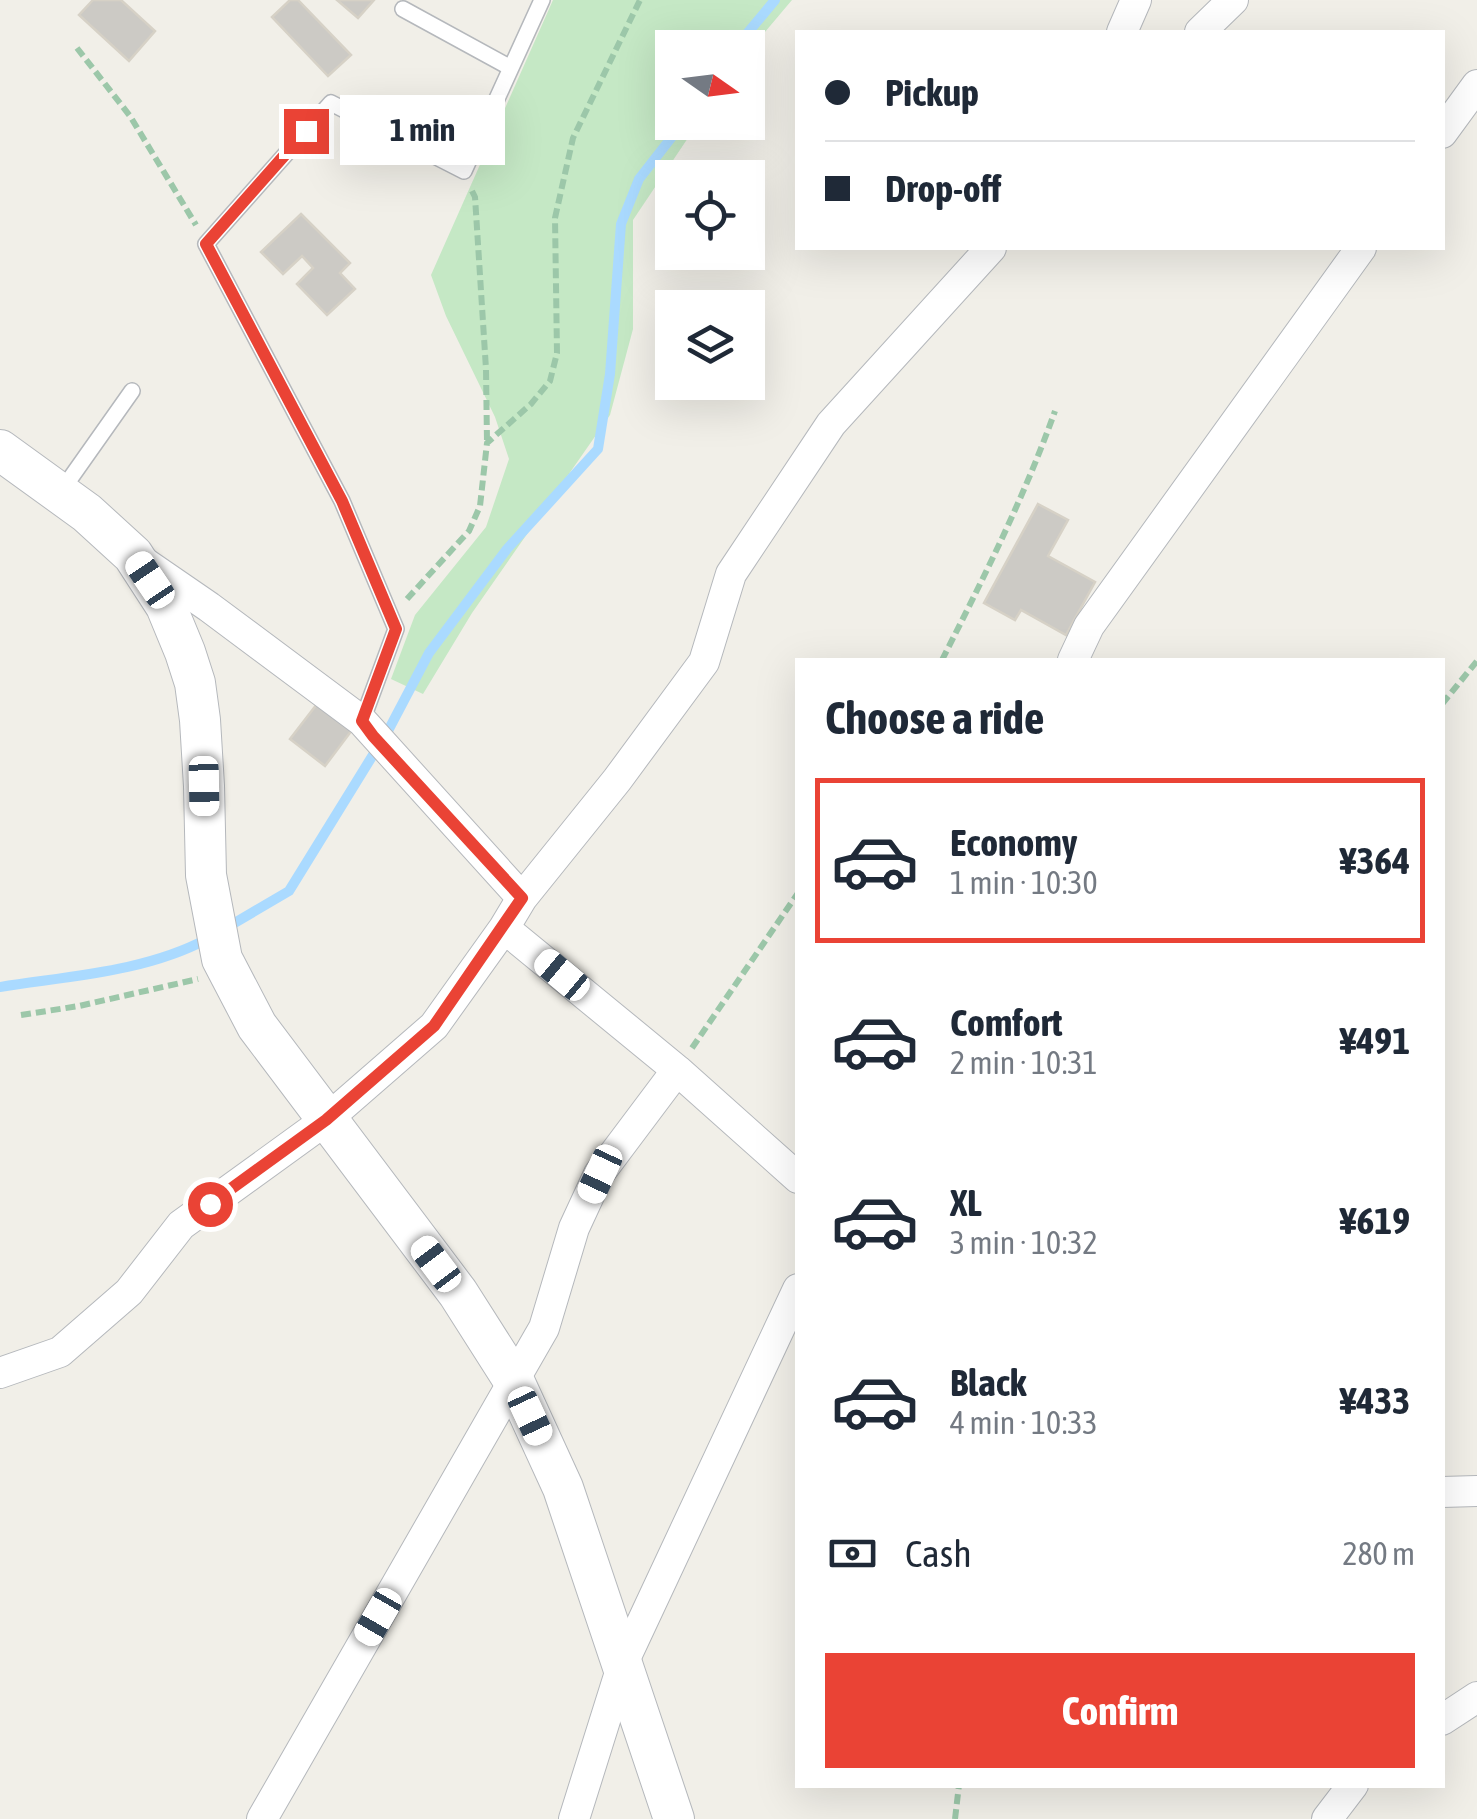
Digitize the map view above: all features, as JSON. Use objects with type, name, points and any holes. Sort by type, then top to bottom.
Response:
[{"type":"street","points":[[1123,30],[1136,0]]},
{"type":"street","points":[[1202,30],[1233,0]]},
{"type":"street","points":[[1445,129],[1477,85]]},
{"type":"street","points":[[0,1372],[60,1352],[129,1292],[181,1226],[326,1120],[434,1026],[522,898],[617,780],[704,662],[731,574],[831,424],[989,250]]},
{"type":"street","points":[[1073,658],[1089,626],[1359,250]]},
{"type":"street","points":[[0,450],[87,513],[133,555],[209,607],[368,728],[522,898]]},
{"type":"street","points":[[133,555],[166,606],[195,683],[203,770],[206,875],[225,965],[256,1026],[458,1293],[514,1381],[563,1488],[674,1819]]},
{"type":"street","points":[[504,928],[677,1070],[795,1175]]},
{"type":"street","points":[[262,1819],[544,1328],[574,1228],[600,1174],[677,1070]]},
{"type":"street","points":[[574,1819],[623,1663],[795,1295]]},
{"type":"street","points":[[1445,1492],[1477,1492]]},
{"type":"street","points":[[1445,1718],[1477,1697]]},
{"type":"street","points":[[1327,1819],[1351,1788]]},
{"type":"lane","points":[[368,728],[396,629],[342,501],[206,244],[331,103],[464,172],[542,0]]},
{"type":"lane","points":[[403,9],[512,68]]},
{"type":"lane","points":[[60,493],[132,391]]},
{"type":"path","points":[[487,443],[532,404],[550,381],[558,353],[556,218],[573,138],[640,0]]},
{"type":"path","points":[[78,48],[130,116],[206,244]]},
{"type":"path","points":[[396,629],[407,598],[469,531],[480,506],[487,443],[486,369],[475,196],[464,172]]},
{"type":"path","points":[[943,658],[998,550],[1055,411]]},
{"type":"path","points":[[1445,700],[1477,660]]},
{"type":"path","points":[[677,1070],[795,897]]},
{"type":"path","points":[[21,1015],[79,1006],[225,965]]},
{"type":"path","points":[[956,1819],[959,1788]]},
{"type":"green space","points":[[553,0],[792,0],[765,32],[655,30],[655,140],[687,140],[673,160],[655,160],[655,187],[633,220],[633,329],[610,415],[472,613],[423,694],[391,679],[415,615],[486,527],[509,459],[495,417],[446,316],[431,275]]},
{"type":"building","points":[[93,0],[121,0],[155,31],[129,61],[79,15]]},
{"type":"building","points":[[290,0],[298,0],[351,55],[328,76],[272,17]]},
{"type":"building","points":[[337,0],[374,0],[358,18]]},
{"type":"building","points":[[301,214],[350,263],[340,273],[355,289],[327,315],[297,284],[313,268],[302,256],[283,274],[261,252]]},
{"type":"building","points":[[1038,504],[1068,520],[1048,556],[1095,582],[1066,635],[1021,610],[1015,620],[984,603]]},
{"type":"building","points":[[317,704],[352,730],[325,766],[290,739]]},
{"type":"waterway","points":[[750,30],[775,0]]},
{"type":"waterway","points":[[226,928],[289,891],[389,729],[429,653],[507,549],[598,449],[610,374],[621,224],[639,179],[670,140]]},
{"type":"waterway","points":[[0,987],[132,966],[207,939]]},
{"type":"route","points":[[210,1204],[326,1120],[434,1026],[522,898],[362,721],[396,629],[342,501],[206,244],[306,131]]}]
